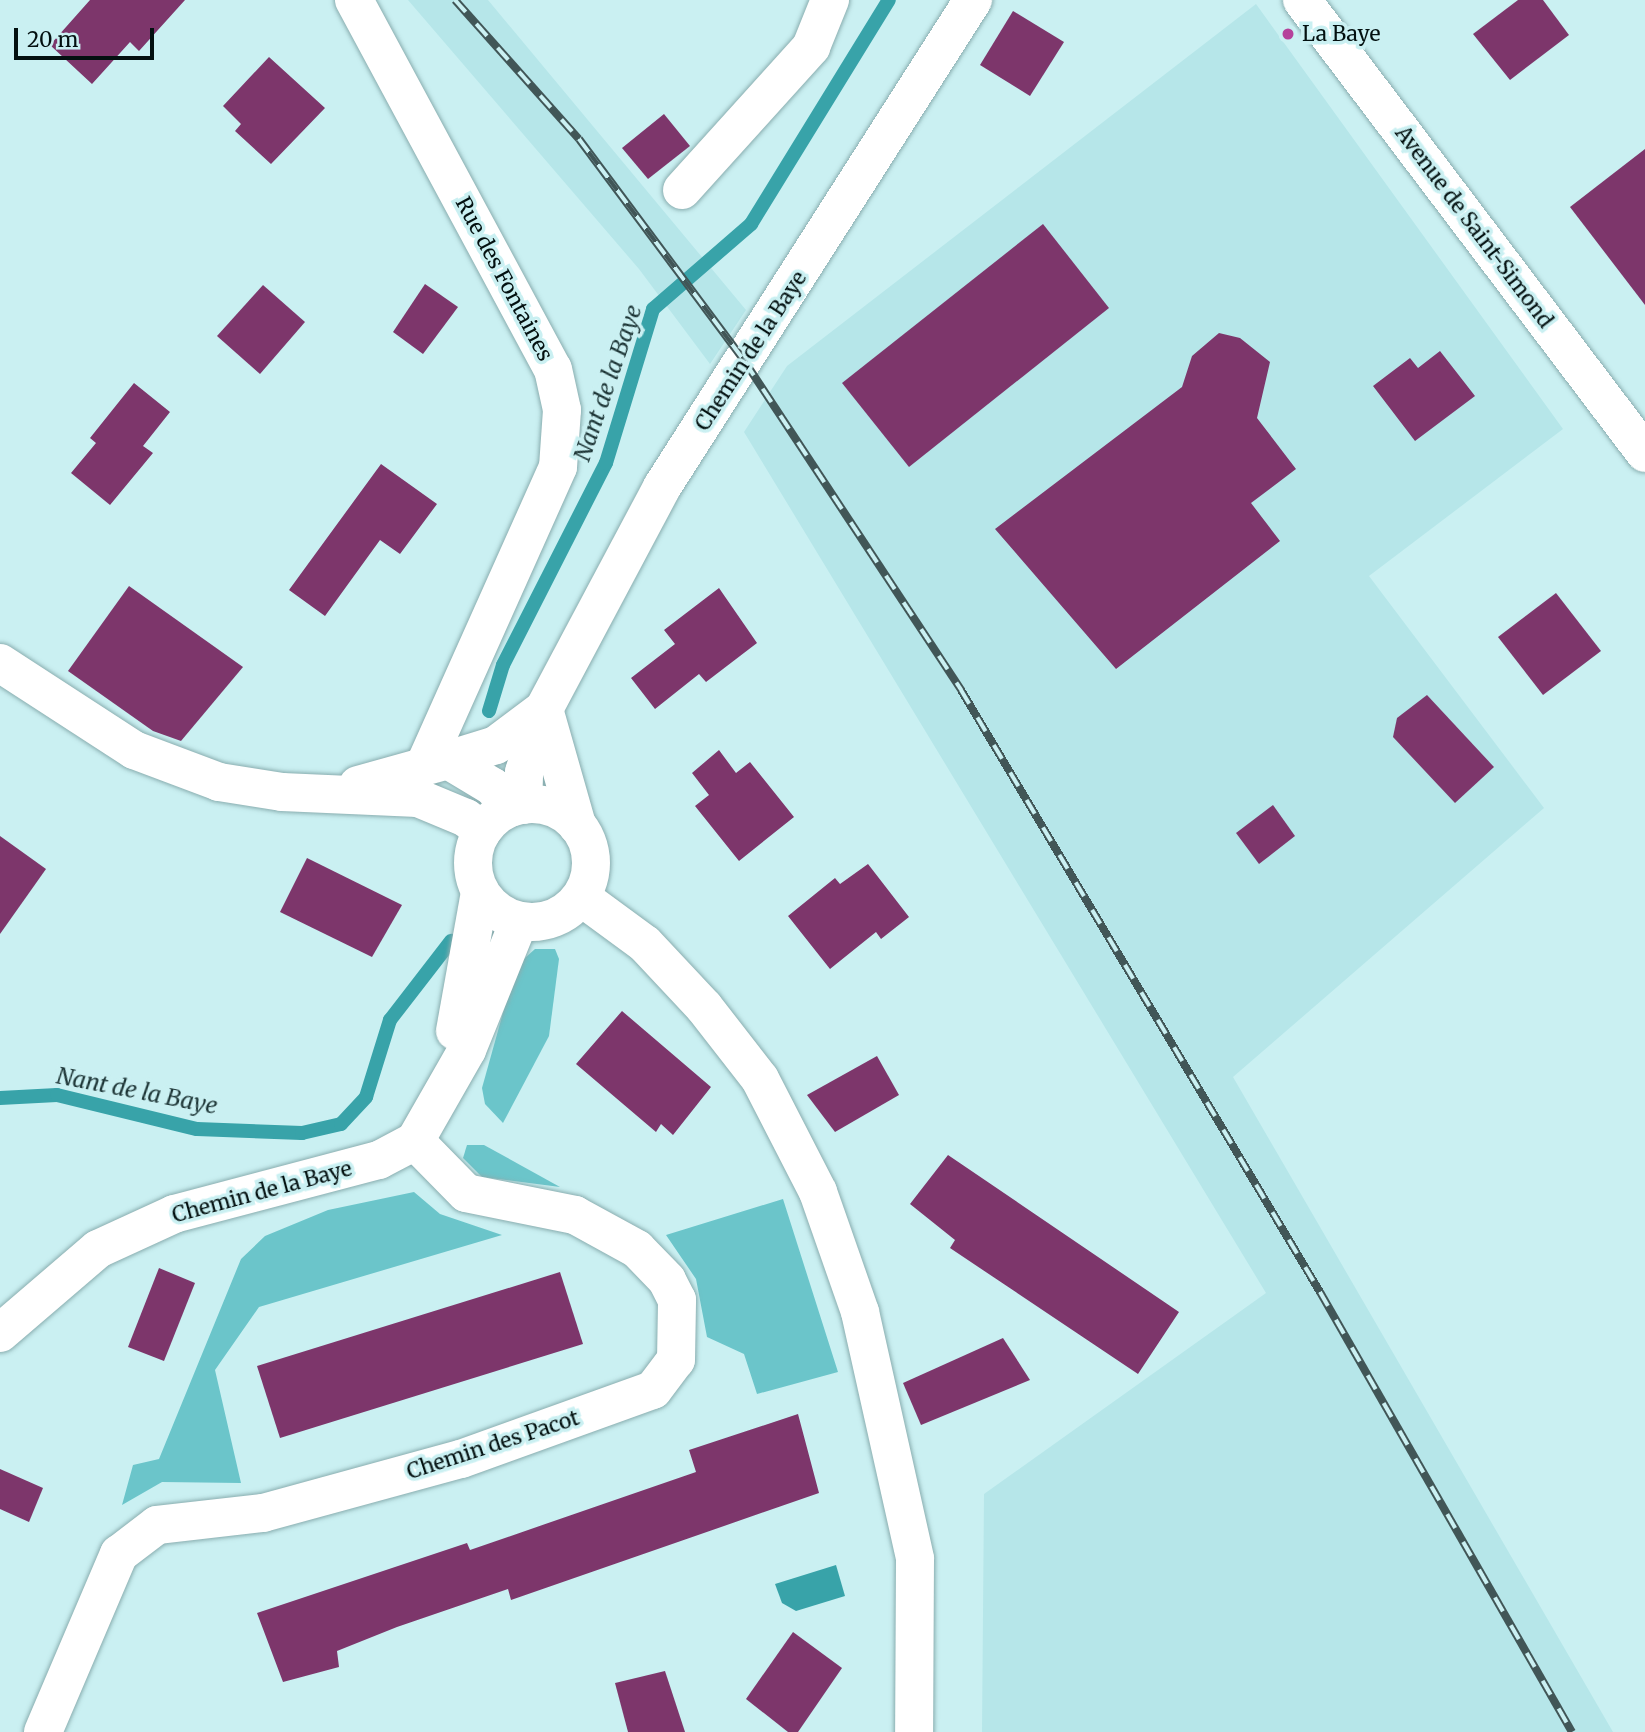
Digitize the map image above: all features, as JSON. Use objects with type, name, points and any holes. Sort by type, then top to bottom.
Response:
[{"type":"street","name":"Rue des Fontaines","points":[[354,0],[553,369],[562,410],[558,467],[437,762]]},
{"type":"street","points":[[681,190],[811,47],[830,0]]},
{"type":"street","name":"Chemin de la Baye","points":[[505,815],[524,772],[544,709],[663,486],[973,0]]},
{"type":"street","name":"Avenue de Saint-Simond","points":[[1302,0],[1645,453]]},
{"type":"street","points":[[0,663],[134,750],[219,782],[282,792],[418,798],[455,812],[505,815],[543,805],[577,825]]},
{"type":"street","name":"Chemin de la Baye","points":[[332,793],[496,745],[544,709]]},
{"type":"street","points":[[480,892],[503,916],[519,921],[554,918],[581,897],[591,860],[577,825],[544,709]]},
{"type":"street","points":[[437,762],[493,787],[505,815]]},
{"type":"street","points":[[445,1092],[480,892],[473,861],[505,815]]},
{"type":"street","points":[[581,897],[645,944],[704,1007],[760,1079],[818,1192],[860,1312],[915,1559],[914,1732]]},
{"type":"street","points":[[415,1141],[445,1092],[519,921]]},
{"type":"street","name":"Chemin de la Baye","points":[[0,1333],[110,1243],[174,1214],[379,1160],[415,1141]]},
{"type":"street","name":"Chemin des Pacot","points":[[43,1732],[119,1553],[157,1525],[263,1513],[461,1459],[653,1390],[676,1360],[677,1300],[667,1280],[637,1250],[575,1215],[466,1193],[415,1141]]},
{"type":"shaded area","points":[[408,0],[488,0],[746,310],[710,364],[639,269]]},
{"type":"shaded area","points":[[1256,4],[1563,429],[1369,576],[1544,808],[1233,1077],[1613,1732],[982,1732],[984,1494],[1266,1293],[744,432],[787,366]]},
{"type":"shaded area","points":[[535,949],[555,949],[559,959],[549,1036],[503,1123],[485,1104],[482,1088],[516,966]]},
{"type":"shaded area","points":[[467,1145],[484,1145],[560,1187],[482,1177],[463,1158]]},
{"type":"shaded area","points":[[414,1192],[440,1214],[502,1235],[259,1307],[215,1370],[241,1483],[162,1482],[122,1505],[133,1465],[159,1459],[241,1259],[265,1236],[328,1210]]},
{"type":"shaded area","points":[[783,1199],[838,1372],[757,1394],[744,1354],[707,1337],[696,1279],[666,1235]]},
{"type":"shaded area","points":[[836,1565],[845,1596],[796,1611],[782,1603],[775,1584]]},
{"type":"building","points":[[90,0],[185,0],[139,51],[130,42],[92,84],[50,45]]},
{"type":"building","points":[[1518,0],[1543,0],[1569,35],[1510,80],[1473,34]]},
{"type":"building","points":[[1013,11],[1064,42],[1030,96],[980,65]]},
{"type":"building","points":[[269,57],[325,108],[271,164],[235,131],[241,124],[223,106]]},
{"type":"building","points":[[664,114],[690,146],[648,179],[622,148]]},
{"type":"building","points":[[1645,149],[1645,305],[1570,207]]},
{"type":"building","points":[[1043,224],[1109,308],[909,467],[842,383]]},
{"type":"building","points":[[425,284],[458,307],[423,354],[393,332]]},
{"type":"building","points":[[263,285],[305,322],[260,374],[217,336]]},
{"type":"building","points":[[1219,333],[1240,338],[1270,362],[1257,418],[1296,469],[1251,503],[1280,541],[1116,669],[995,529],[1182,387],[1192,356]]},
{"type":"building","points":[[1440,351],[1475,396],[1415,441],[1373,386],[1410,358],[1418,368]]},
{"type":"building","points":[[134,383],[170,412],[143,446],[153,453],[110,505],[71,473],[96,443],[90,438]]},
{"type":"building","points":[[381,464],[437,504],[400,554],[380,540],[325,616],[289,590]]},
{"type":"building","points":[[129,586],[243,667],[181,741],[153,731],[68,671]]},
{"type":"building","points":[[719,588],[757,643],[706,682],[699,674],[655,709],[631,678],[675,644],[664,630]]},
{"type":"building","points":[[1556,593],[1601,651],[1543,695],[1498,637]]},
{"type":"building","points":[[1427,695],[1494,767],[1455,803],[1393,737],[1397,718]]},
{"type":"building","points":[[719,750],[736,773],[750,762],[794,817],[739,861],[695,806],[709,795],[692,773]]},
{"type":"building","points":[[1273,805],[1295,836],[1259,864],[1236,833]]},
{"type":"building","points":[[0,836],[46,869],[0,934]]},
{"type":"building","points":[[307,858],[402,905],[372,957],[280,912]]},
{"type":"building","points":[[868,864],[909,917],[881,939],[876,932],[830,969],[788,916],[835,878],[840,884]]},
{"type":"building","points":[[622,1011],[711,1087],[673,1135],[661,1124],[656,1132],[576,1064]]},
{"type":"building","points":[[877,1056],[899,1095],[835,1132],[807,1095]]},
{"type":"building","points":[[948,1155],[1179,1312],[1138,1374],[950,1248],[955,1240],[910,1204]]},
{"type":"building","points":[[159,1268],[195,1283],[164,1361],[128,1347]]},
{"type":"building","points":[[560,1272],[583,1344],[280,1438],[257,1366]]},
{"type":"building","points":[[1003,1338],[1030,1380],[921,1425],[903,1383]]},
{"type":"building","points":[[798,1414],[819,1493],[511,1600],[508,1589],[397,1627],[337,1651],[339,1667],[283,1682],[257,1613],[467,1543],[470,1550],[696,1472],[689,1450]]},
{"type":"building","points":[[0,1469],[43,1488],[29,1522],[0,1509]]},
{"type":"building","points":[[793,1632],[842,1668],[798,1732],[788,1732],[746,1699]]},
{"type":"building","points":[[665,1671],[685,1732],[628,1732],[615,1683]]},
{"type":"waterway","name":"Nant de la Baye","points":[[489,711],[503,665],[606,463],[653,309],[751,224],[889,0]]},
{"type":"waterway","name":"Nant de la Baye","points":[[0,1098],[57,1095],[197,1129],[302,1133],[341,1124],[366,1097],[390,1020],[451,941]]},
{"type":"railway","points":[[455,0],[579,139],[745,362],[961,690],[1320,1292],[1572,1732]]},
{"type":"place","name":"La Baye","points":[[1288,34]]}]
